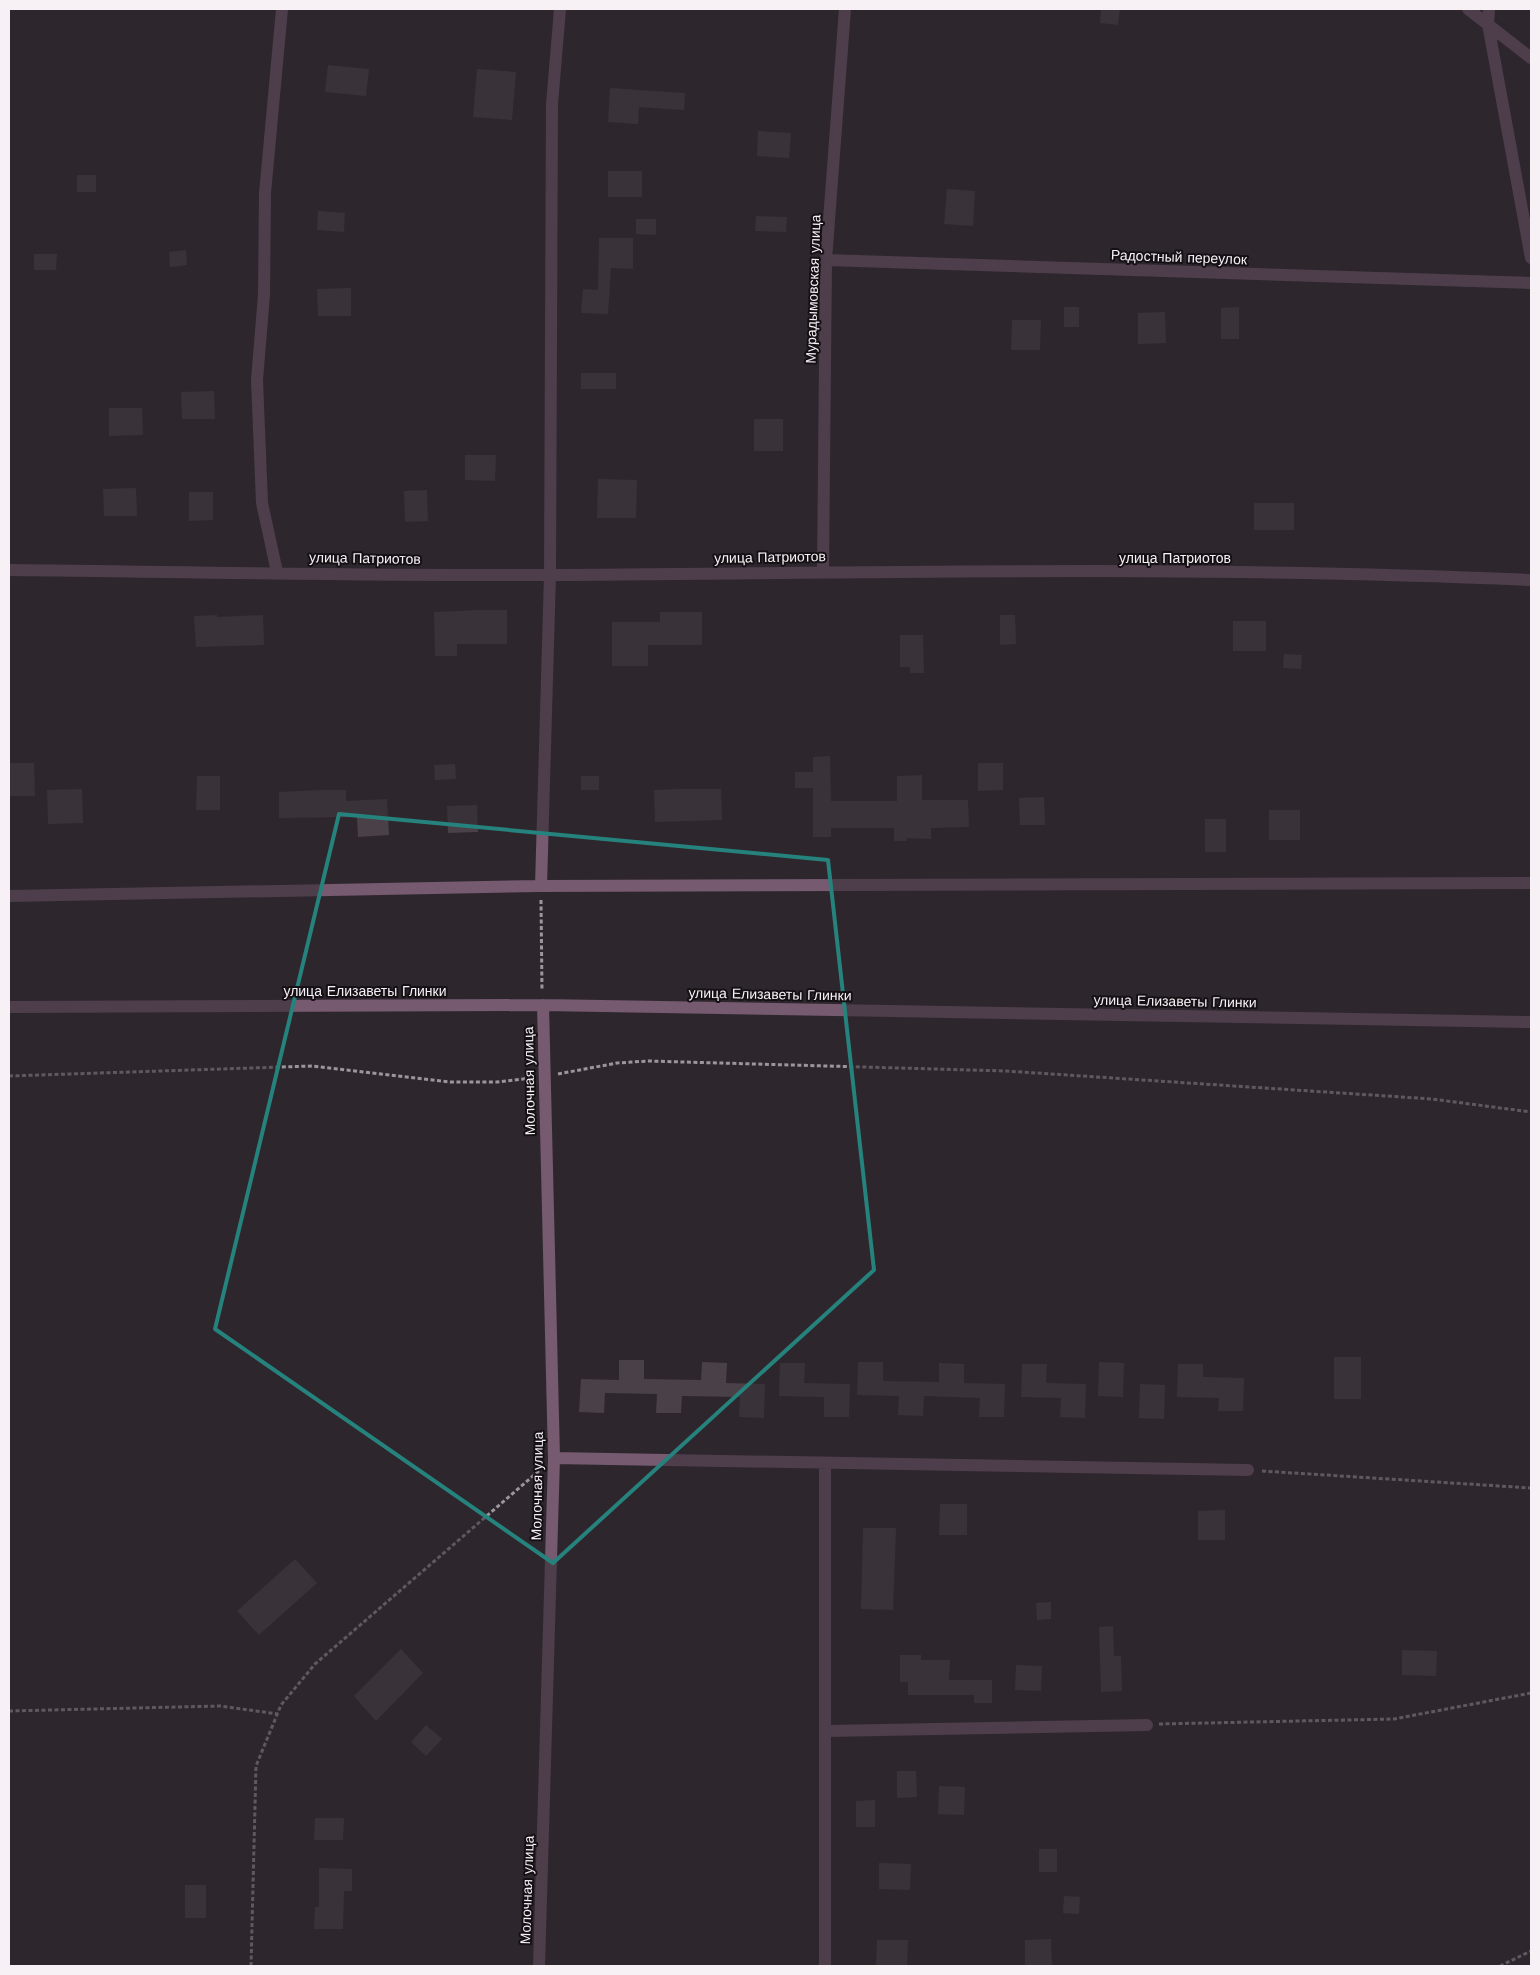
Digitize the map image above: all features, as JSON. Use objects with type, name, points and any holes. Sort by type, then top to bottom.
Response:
[{"type":"street","points":[[277,572],[262,503],[257,380],[264,295],[265,193],[282,9]]},
{"type":"street","points":[[541,886],[550,575],[552,104],[560,9]]},
{"type":"street","name":"Мурадымовская улица","points":[[823,571],[826,260],[845,9]]},
{"type":"street","points":[[1468,9],[1531,58]]},
{"type":"street","points":[[1489,9],[1488,24],[1531,258]]},
{"type":"street","name":"Радостный переулок","points":[[826,260],[1531,283]]},
{"type":"street","name":"улица Патриотов","points":[[9,570],[550,575],[823,571],[1381,573],[1531,580]]},
{"type":"street","points":[[9,896],[541,886],[1531,883]]},
{"type":"street","name":"улица Елизаветы Глинки","points":[[9,1007],[543,1005],[1531,1022]]},
{"type":"street","name":"Молочная улица","points":[[539,1966],[554,1458],[543,1077],[543,1005]]},
{"type":"street","points":[[554,1458],[1248,1470]]},
{"type":"street","points":[[825,1463],[826,1966]]},
{"type":"street","points":[[826,1732],[1147,1725]]},
{"type":"path","points":[[541,886],[543,1005]]},
{"type":"path","points":[[9,1076],[312,1066],[450,1082],[497,1082],[543,1077],[617,1063],[648,1061],[1006,1071],[1432,1099],[1531,1112]]},
{"type":"path","points":[[251,1966],[256,1766],[281,1705],[315,1664],[554,1458]]},
{"type":"path","points":[[1248,1470],[1531,1488]]},
{"type":"path","points":[[1147,1725],[1394,1719],[1531,1693]]},
{"type":"path","points":[[9,1711],[220,1706],[278,1714]]},
{"type":"path","points":[[1500,1966],[1531,1951]]},
{"type":"highlighted area","points":[[339,814],[828,860],[874,1270],[553,1563],[215,1329]]},
{"type":"building","points":[[1101,9],[1120,9],[1118,25],[1100,23]]},
{"type":"building","points":[[328,65],[369,69],[366,96],[325,92]]},
{"type":"building","points":[[477,69],[516,72],[512,120],[473,117]]},
{"type":"building","points":[[610,88],[685,93],[684,110],[639,107],[638,124],[608,122]]},
{"type":"building","points":[[758,131],[791,133],[789,158],[757,156]]},
{"type":"building","points":[[608,171],[642,171],[642,197],[608,197]]},
{"type":"building","points":[[77,175],[96,175],[96,192],[77,192]]},
{"type":"building","points":[[947,189],[975,191],[973,226],[944,224]]},
{"type":"building","points":[[318,211],[345,213],[344,232],[317,230]]},
{"type":"building","points":[[756,216],[787,217],[786,232],[755,231]]},
{"type":"building","points":[[636,219],[656,219],[656,235],[636,234]]},
{"type":"building","points":[[599,238],[633,238],[633,269],[611,268],[608,314],[581,313],[583,289],[598,290]]},
{"type":"building","points":[[186,250],[187,265],[170,267],[169,252]]},
{"type":"building","points":[[34,254],[57,254],[56,270],[34,270]]},
{"type":"building","points":[[351,288],[351,316],[318,316],[317,289]]},
{"type":"building","points":[[1064,307],[1079,307],[1079,327],[1064,327]]},
{"type":"building","points":[[1239,307],[1239,339],[1221,339],[1221,308]]},
{"type":"building","points":[[1165,312],[1166,343],[1138,344],[1138,313]]},
{"type":"building","points":[[1012,320],[1041,320],[1040,350],[1011,350]]},
{"type":"building","points":[[581,373],[616,373],[616,389],[581,389]]},
{"type":"building","points":[[214,391],[215,419],[182,419],[181,392]]},
{"type":"building","points":[[109,408],[142,408],[143,435],[109,436]]},
{"type":"building","points":[[754,419],[783,419],[783,451],[754,451]]},
{"type":"building","points":[[465,455],[496,455],[495,481],[465,480]]},
{"type":"building","points":[[598,479],[637,480],[636,518],[597,518]]},
{"type":"building","points":[[136,488],[137,516],[104,516],[103,489]]},
{"type":"building","points":[[427,490],[428,521],[405,522],[404,491]]},
{"type":"building","points":[[189,492],[213,492],[213,520],[189,521]]},
{"type":"building","points":[[1254,503],[1294,503],[1294,530],[1254,530]]},
{"type":"building","points":[[507,610],[507,644],[457,644],[457,656],[435,656],[434,612]]},
{"type":"building","points":[[660,612],[702,612],[702,645],[648,645],[648,666],[612,666],[612,622],[660,622]]},
{"type":"building","points":[[217,615],[217,617],[263,615],[264,645],[196,647],[194,616]]},
{"type":"building","points":[[1000,615],[1015,615],[1016,644],[1000,645]]},
{"type":"building","points":[[1233,621],[1266,621],[1266,651],[1233,651]]},
{"type":"building","points":[[900,635],[923,635],[924,673],[910,673],[910,667],[900,667]]},
{"type":"building","points":[[1284,654],[1302,655],[1301,669],[1283,668]]},
{"type":"building","points":[[830,756],[831,801],[897,801],[897,776],[922,775],[922,800],[968,800],[969,827],[931,828],[931,839],[907,838],[907,841],[894,841],[894,828],[831,828],[831,837],[813,837],[813,788],[795,788],[795,772],[813,772],[813,757]]},
{"type":"building","points":[[9,763],[34,763],[35,796],[9,796]]},
{"type":"building","points":[[978,763],[1003,763],[1003,790],[978,791]]},
{"type":"building","points":[[455,764],[456,779],[435,780],[434,765]]},
{"type":"building","points":[[197,776],[220,776],[220,810],[196,810]]},
{"type":"building","points":[[581,776],[599,776],[599,790],[581,790]]},
{"type":"building","points":[[82,789],[83,823],[48,824],[47,790]]},
{"type":"building","points":[[721,789],[722,820],[655,822],[654,790]]},
{"type":"building","points":[[346,790],[346,801],[387,799],[389,835],[358,837],[357,817],[279,818],[279,792]]},
{"type":"building","points":[[1044,797],[1045,825],[1020,825],[1019,798]]},
{"type":"building","points":[[477,805],[478,832],[448,833],[447,806]]},
{"type":"building","points":[[1269,810],[1300,810],[1300,840],[1269,840]]},
{"type":"building","points":[[1205,819],[1226,819],[1226,852],[1205,852]]},
{"type":"building","points":[[1334,1357],[1361,1357],[1361,1399],[1334,1399]]},
{"type":"building","points":[[619,1360],[644,1360],[644,1379],[701,1380],[702,1362],[727,1363],[726,1383],[765,1384],[764,1418],[739,1417],[740,1397],[682,1396],[681,1413],[656,1413],[657,1394],[605,1393],[604,1413],[579,1412],[581,1379],[619,1380]]},
{"type":"building","points":[[858,1362],[883,1362],[883,1381],[939,1382],[939,1363],[964,1364],[964,1383],[1005,1384],[1004,1417],[979,1417],[980,1398],[924,1396],[923,1416],[898,1415],[899,1396],[857,1395]]},
{"type":"building","points":[[1099,1362],[1124,1363],[1123,1397],[1098,1396]]},
{"type":"building","points":[[780,1363],[805,1363],[804,1383],[850,1384],[849,1417],[824,1417],[824,1397],[779,1396]]},
{"type":"building","points":[[1022,1364],[1047,1364],[1046,1383],[1086,1384],[1085,1418],[1060,1417],[1061,1398],[1021,1397]]},
{"type":"building","points":[[1178,1364],[1203,1364],[1203,1377],[1244,1378],[1243,1411],[1218,1411],[1219,1398],[1177,1397]]},
{"type":"building","points":[[1140,1384],[1165,1385],[1164,1419],[1139,1418]]},
{"type":"building","points":[[940,1504],[967,1504],[967,1535],[939,1535]]},
{"type":"building","points":[[1225,1510],[1225,1540],[1198,1540],[1198,1511]]},
{"type":"building","points":[[863,1528],[896,1528],[893,1610],[861,1609]]},
{"type":"building","points":[[295,1559],[317,1583],[259,1635],[237,1611]]},
{"type":"building","points":[[1051,1602],[1051,1619],[1037,1620],[1036,1603]]},
{"type":"building","points":[[1113,1626],[1114,1656],[1121,1656],[1122,1691],[1101,1692],[1099,1627]]},
{"type":"building","points":[[401,1649],[423,1673],[376,1721],[354,1696]]},
{"type":"building","points":[[1402,1650],[1437,1651],[1436,1676],[1402,1675]]},
{"type":"building","points":[[900,1655],[921,1655],[921,1660],[950,1660],[949,1680],[992,1680],[992,1703],[974,1703],[974,1695],[908,1695],[908,1682],[900,1682]]},
{"type":"building","points":[[1016,1665],[1042,1666],[1041,1691],[1015,1690]]},
{"type":"building","points":[[426,1725],[442,1739],[426,1756],[411,1742]]},
{"type":"building","points":[[897,1771],[916,1771],[917,1797],[897,1798]]},
{"type":"building","points":[[939,1786],[965,1787],[964,1815],[938,1814]]},
{"type":"building","points":[[875,1800],[875,1827],[856,1827],[856,1801]]},
{"type":"building","points":[[315,1818],[344,1818],[343,1840],[314,1840]]},
{"type":"building","points":[[1039,1849],[1057,1849],[1057,1872],[1039,1872]]},
{"type":"building","points":[[879,1863],[911,1864],[910,1890],[879,1889]]},
{"type":"building","points":[[319,1868],[352,1869],[352,1891],[344,1891],[343,1929],[314,1929],[315,1907],[319,1907]]},
{"type":"building","points":[[185,1885],[206,1885],[206,1918],[185,1918]]},
{"type":"building","points":[[1064,1896],[1080,1897],[1079,1914],[1063,1913]]},
{"type":"building","points":[[1051,1939],[1052,1966],[1025,1966],[1025,1940]]},
{"type":"building","points":[[877,1940],[908,1940],[907,1966],[876,1965]]}]
